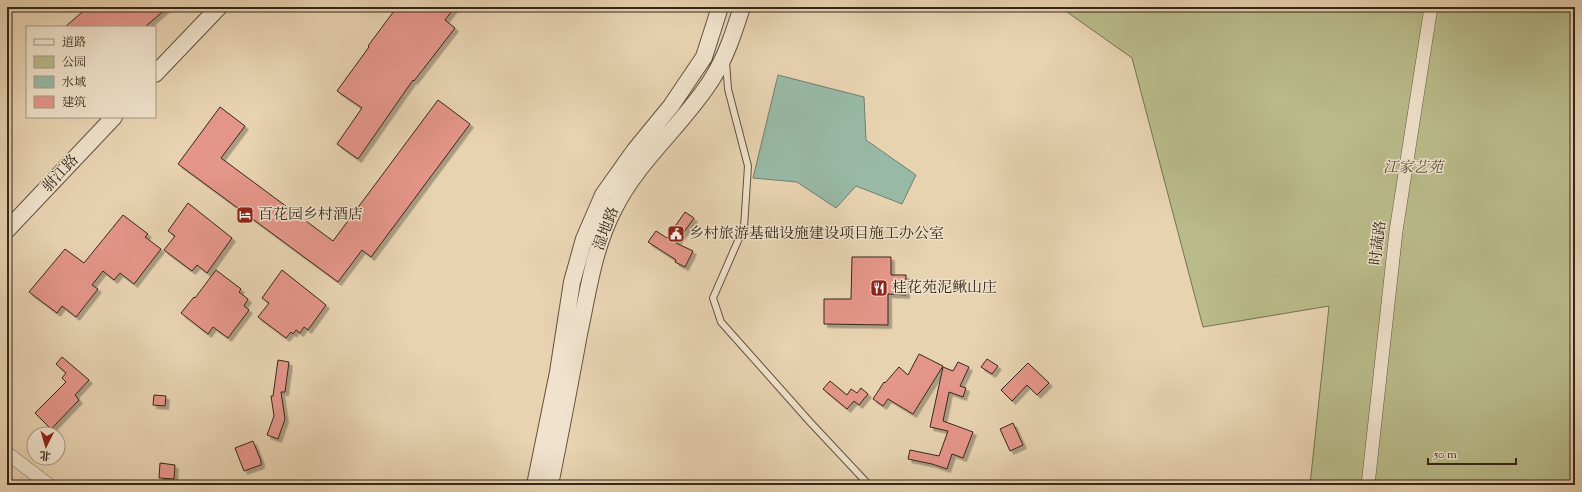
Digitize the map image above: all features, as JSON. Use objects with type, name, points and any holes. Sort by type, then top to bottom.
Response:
[{"type":"street","points":[[156,73],[218,7]]},
{"type":"street","name":"湿地路","points":[[535,485],[558,372],[572,282],[584,239],[603,195],[635,150],[671,106],[704,57],[720,7]]},
{"type":"street","name":"湿地路","points":[[550,485],[590,280],[600,244],[613,210],[630,180],[679,124],[712,79],[730,45],[742,7]]},
{"type":"street","name":"时蔬路","points":[[1368,485],[1396,231],[1431,7]]},
{"type":"street","name":"驸江路","points":[[7,230],[113,118]]},
{"type":"street","points":[[7,453],[49,485]]},
{"type":"lane","points":[[725,54],[728,90],[748,166],[744,227],[713,298],[721,322],[810,422],[870,485]]},
{"type":"green space","name":"江家艺苑","points":[[1060,7],[1575,7],[1575,485],[1310,485],[1329,306],[1203,327],[1132,58]]},
{"type":"water","points":[[778,75],[864,97],[866,140],[916,175],[902,204],[856,186],[836,208],[797,182],[753,178]]},
{"type":"building","points":[[88,7],[168,7],[146,26],[66,26]]},
{"type":"building","points":[[397,7],[455,7],[445,20],[455,28],[414,81],[413,80],[358,159],[337,144],[362,108],[337,91]]},
{"type":"building","points":[[438,100],[470,124],[371,257],[362,250],[338,282],[178,164],[220,107],[245,126],[221,158],[333,241]]},
{"type":"building","points":[[188,203],[232,238],[207,273],[197,265],[192,271],[164,250],[175,236],[168,231]]},
{"type":"building","name":"乡村旅游基础设施建设项目施工办公室","points":[[685,212],[694,218],[676,243],[693,251],[685,267],[675,262],[676,260],[648,242],[656,231],[667,238]]},
{"type":"building","points":[[123,215],[148,234],[145,237],[161,249],[134,284],[120,273],[114,280],[103,271],[92,285],[98,289],[76,317],[62,306],[57,313],[29,292],[65,249],[84,263]]},
{"type":"building","name":"桂花苑泥鳅山庄","points":[[852,257],[891,257],[891,275],[906,275],[906,295],[888,294],[888,325],[824,324],[824,299],[851,299]]},
{"type":"building","points":[[216,270],[241,289],[239,292],[248,299],[244,306],[249,310],[228,338],[213,327],[208,334],[181,313],[194,297],[195,298]]},
{"type":"building","points":[[282,270],[326,305],[308,330],[304,327],[300,333],[296,330],[293,334],[291,332],[286,338],[258,317],[269,303],[262,298]]},
{"type":"building","points":[[919,354],[943,366],[913,414],[888,399],[883,406],[873,399],[884,382],[885,383],[899,367],[908,375]]},
{"type":"building","points":[[62,357],[89,380],[75,395],[79,400],[54,426],[48,426],[35,413],[66,382],[62,378],[66,373],[56,364]]},
{"type":"building","points":[[987,359],[998,366],[992,374],[981,367]]},
{"type":"building","points":[[278,360],[289,362],[285,392],[281,392],[285,419],[278,439],[267,435],[274,416],[271,396],[273,396]]},
{"type":"building","points":[[958,362],[969,367],[960,386],[966,388],[963,397],[949,392],[943,421],[973,432],[963,458],[952,454],[947,469],[908,459],[910,450],[939,456],[948,431],[930,427],[943,367],[953,371]]},
{"type":"building","points":[[1028,363],[1049,383],[1037,395],[1027,385],[1012,401],[1001,390]]},
{"type":"building","points":[[830,381],[847,395],[851,389],[857,393],[861,388],[868,394],[859,405],[854,401],[847,409],[823,389]]},
{"type":"building","points":[[154,395],[166,396],[165,406],[153,405]]},
{"type":"building","points":[[1013,423],[1023,445],[1010,451],[1000,429]]},
{"type":"building","points":[[253,441],[261,461],[261,465],[244,471],[235,448]]},
{"type":"building","points":[[160,463],[175,465],[174,479],[159,478]]},
{"type":"place","name":"百花园乡村酒店","points":[[245,215]]},
{"type":"place","name":"乡村旅游基础设施建设项目施工办公室","points":[[676,234]]},
{"type":"place","name":"桂花苑泥鳅山庄","points":[[879,288]]}]
